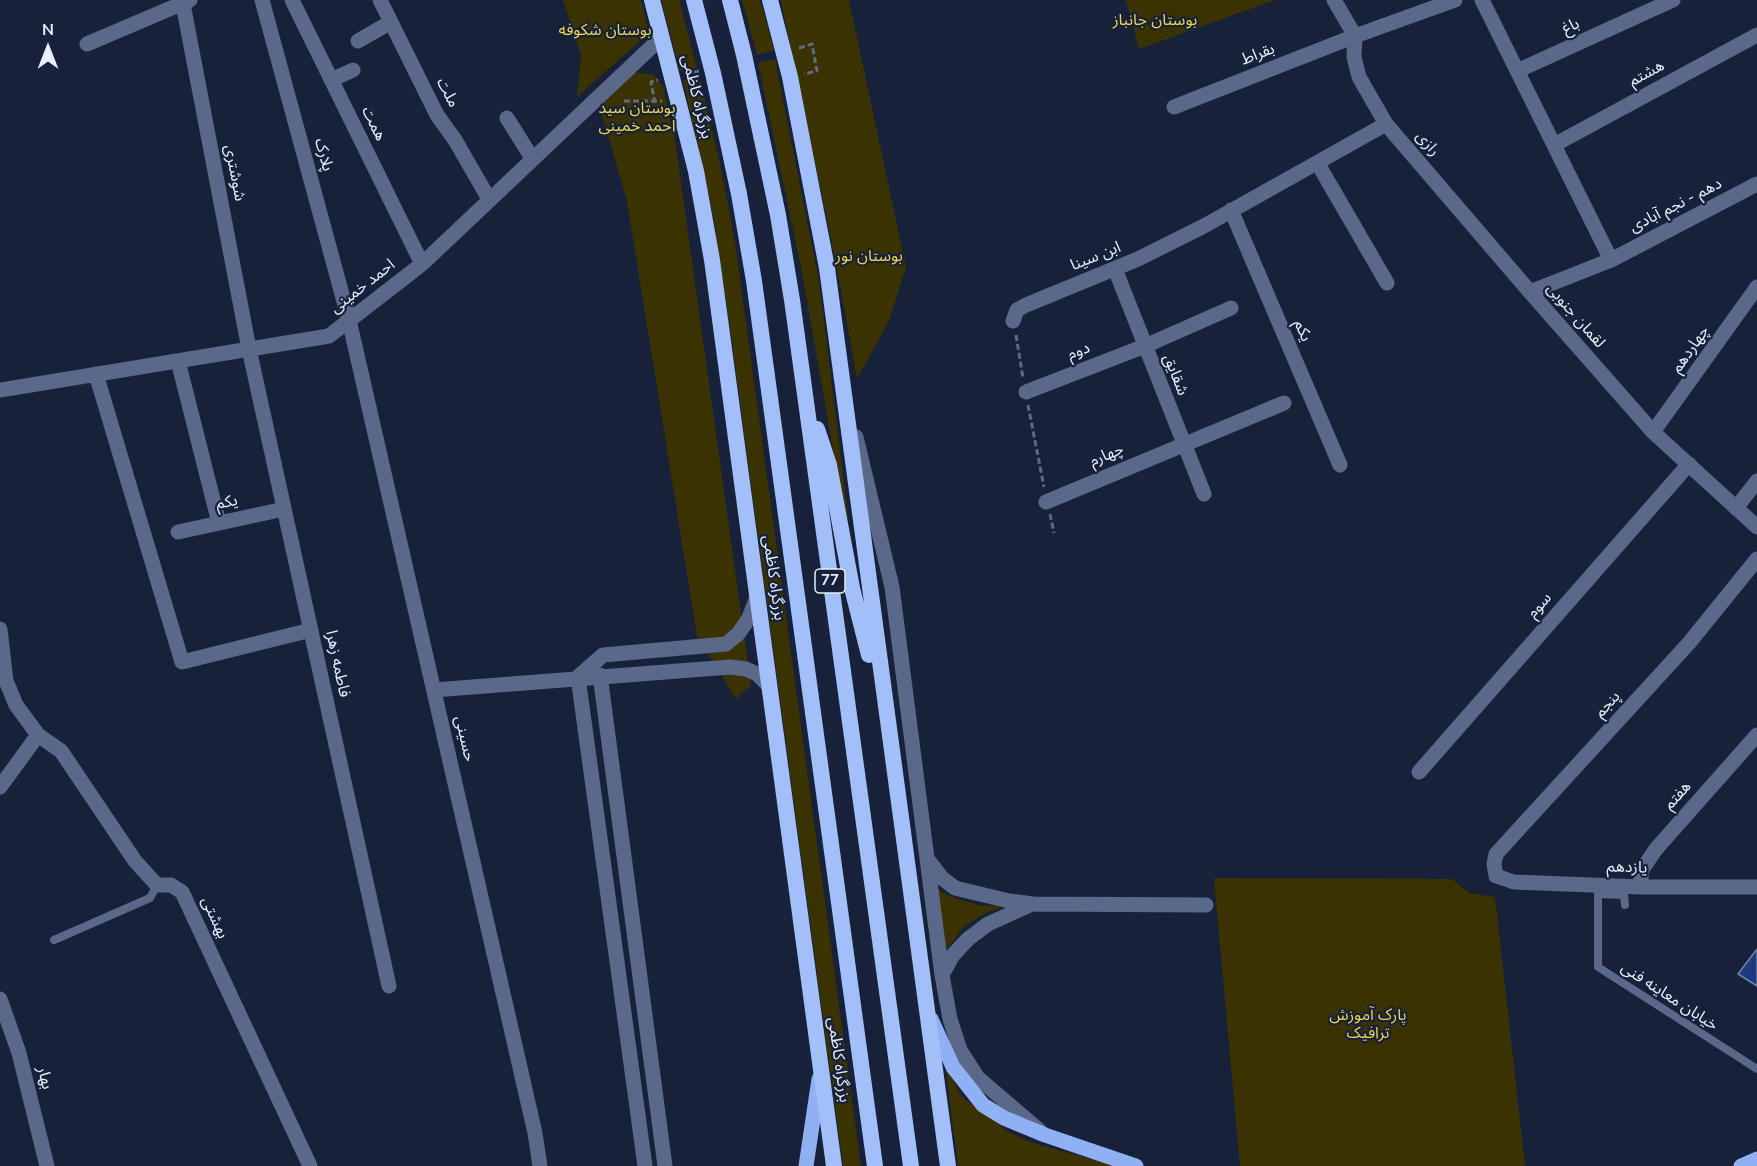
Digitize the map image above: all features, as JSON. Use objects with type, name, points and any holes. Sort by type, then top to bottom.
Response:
[{"type":"highway","name":"بزرگراه کاظمی","points":[[652,0],[696,171],[708,238],[834,1166]]},
{"type":"highway","name":"بزرگراه کاظمی","points":[[694,0],[713,73],[754,281],[875,1166]]},
{"type":"highway","name":"77","points":[[730,0],[778,215],[911,1166]]},
{"type":"highway","points":[[770,0],[790,77],[815,202],[843,381],[886,717],[948,1166]]},
{"type":"highway","points":[[804,392],[829,465],[852,588],[886,717]]},
{"type":"main road","points":[[927,1011],[953,1067],[983,1105],[1004,1118],[1045,1135],[1136,1166]]},
{"type":"main road","points":[[806,1166],[821,1067]]},
{"type":"main road","points":[[1741,1166],[1757,1159]]},
{"type":"street","name":"پلارک","points":[[261,0],[349,320]]},
{"type":"street","name":"همت","points":[[292,0],[422,264]]},
{"type":"street","name":"ملت","points":[[380,0],[437,115],[455,140],[489,199]]},
{"type":"street","name":"رازی","points":[[1334,0],[1355,36],[1354,57],[1359,77],[1386,124],[1530,292]]},
{"type":"street","name":"بقراط","points":[[1174,107],[1355,36],[1455,0]]},
{"type":"street","points":[[1482,0],[1611,260]]},
{"type":"street","name":"باغ","points":[[1517,71],[1673,0]]},
{"type":"street","points":[[87,45],[186,2]]},
{"type":"street","name":"شوشتری","points":[[186,2],[249,349]]},
{"type":"street","points":[[358,41],[391,22]]},
{"type":"street","name":"هشتم","points":[[1554,144],[1757,35]]},
{"type":"street","name":"احمد خمینی","points":[[0,390],[328,336],[422,264],[662,37]]},
{"type":"street","points":[[331,80],[353,70]]},
{"type":"street","points":[[507,118],[532,159]]},
{"type":"street","name":"ابن سینا","points":[[1013,321],[1017,310],[1026,305],[1115,269],[1195,231],[1386,124]]},
{"type":"street","points":[[1318,164],[1388,283]]},
{"type":"street","name":"دهم - نجم آبادی","points":[[1611,260],[1757,184]]},
{"type":"street","name":"یکم","points":[[1231,210],[1340,465]]},
{"type":"street","name":"لقمان جنوبی","points":[[1611,260],[1530,292],[1653,432],[1757,526]]},
{"type":"street","name":"شقایق","points":[[1115,269],[1182,444],[1204,494]]},
{"type":"street","name":"چهاردهم","points":[[1653,432],[1757,287]]},
{"type":"street","points":[[1145,346],[1231,308]]},
{"type":"street","name":"حسینی","points":[[349,320],[533,1121],[540,1166]]},
{"type":"street","name":"دوم","points":[[1026,392],[1145,346]]},
{"type":"street","name":"فاطمه زهرا","points":[[249,349],[388,986]]},
{"type":"street","points":[[178,361],[219,523]]},
{"type":"street","points":[[96,374],[182,662],[311,630]]},
{"type":"street","points":[[843,381],[892,587],[942,975],[950,1019],[960,1050],[978,1078],[1045,1135]]},
{"type":"street","points":[[1182,444],[1284,403]]},
{"type":"street","name":"چهارم","points":[[1046,502],[1182,444]]},
{"type":"street","name":"سوم","points":[[1419,772],[1689,464]]},
{"type":"street","points":[[1736,508],[1757,481]]},
{"type":"street","name":"یکم","points":[[178,532],[284,508]]},
{"type":"street","name":"پنجم","points":[[1496,876],[1496,854],[1689,643],[1757,559]]},
{"type":"street","points":[[578,677],[603,655],[726,644],[738,634],[749,618],[757,597]]},
{"type":"street","name":"بهشتی","points":[[0,629],[6,681],[16,705],[38,735],[61,751],[135,861],[157,885],[171,885],[182,892],[310,1166]]},
{"type":"street","points":[[434,690],[600,675],[730,667],[751,672],[770,687]]},
{"type":"street","points":[[600,675],[665,1166]]},
{"type":"street","points":[[578,677],[645,1166]]},
{"type":"street","points":[[0,787],[38,735]]},
{"type":"street","name":"هفتم","points":[[1641,888],[1641,871],[1656,849],[1757,735]]},
{"type":"street","points":[[928,860],[942,878],[955,888],[990,898],[1033,904],[1206,905]]},
{"type":"street","name":"یازدهم","points":[[1496,876],[1514,882],[1641,888],[1757,886]]},
{"type":"street","points":[[942,975],[953,955],[968,939],[988,924],[1033,904]]},
{"type":"street","name":"بهار","points":[[0,999],[19,1053],[47,1166]]},
{"type":"lane","points":[[54,940],[150,898],[157,885]]},
{"type":"lane","name":"خیابان معاینه فنی","points":[[1625,905],[1624,895],[1598,894],[1598,967],[1757,1069]]},
{"type":"path","points":[[812,45],[817,71]]},
{"type":"path","points":[[624,101],[655,103],[651,81]]},
{"type":"path","points":[[1013,321],[1046,502],[1054,533]]},
{"type":"green space","name":"بوستان شکوفه","points":[[563,0],[641,0],[649,33],[577,97],[581,56]]},
{"type":"green space","points":[[661,0],[679,0],[697,68],[680,71]]},
{"type":"green space","points":[[742,0],[760,0],[774,50],[757,55]]},
{"type":"green space","name":"بوستان نور","points":[[781,0],[849,0],[906,267],[889,321],[857,379],[837,268]]},
{"type":"green space","name":"بوستان جانباز","points":[[1126,0],[1275,0],[1139,49]]},
{"type":"green space","points":[[775,59],[819,281],[849,524],[841,496],[802,272],[758,63]]},
{"type":"green space","name":"بوستان سید احمد خمینی","points":[[630,72],[653,74],[663,86],[675,139],[751,685],[736,699],[697,636],[627,201],[598,101]]},
{"type":"green space","points":[[699,76],[720,163],[735,242],[861,1166],[843,1166],[732,342],[713,214],[683,80]]},
{"type":"green space","name":"پارک آموزش ترافیک","points":[[1214,878],[1452,879],[1469,893],[1495,897],[1525,1166],[1240,1166]]},
{"type":"green space","points":[[936,886],[941,892],[961,900],[983,906],[1006,906],[988,912],[964,926],[944,953]]},
{"type":"green space","points":[[945,1064],[962,1097],[1007,1131],[1030,1142],[1116,1166],[958,1166]]},
{"type":"building","points":[[1757,949],[1757,986],[1738,974]]}]
